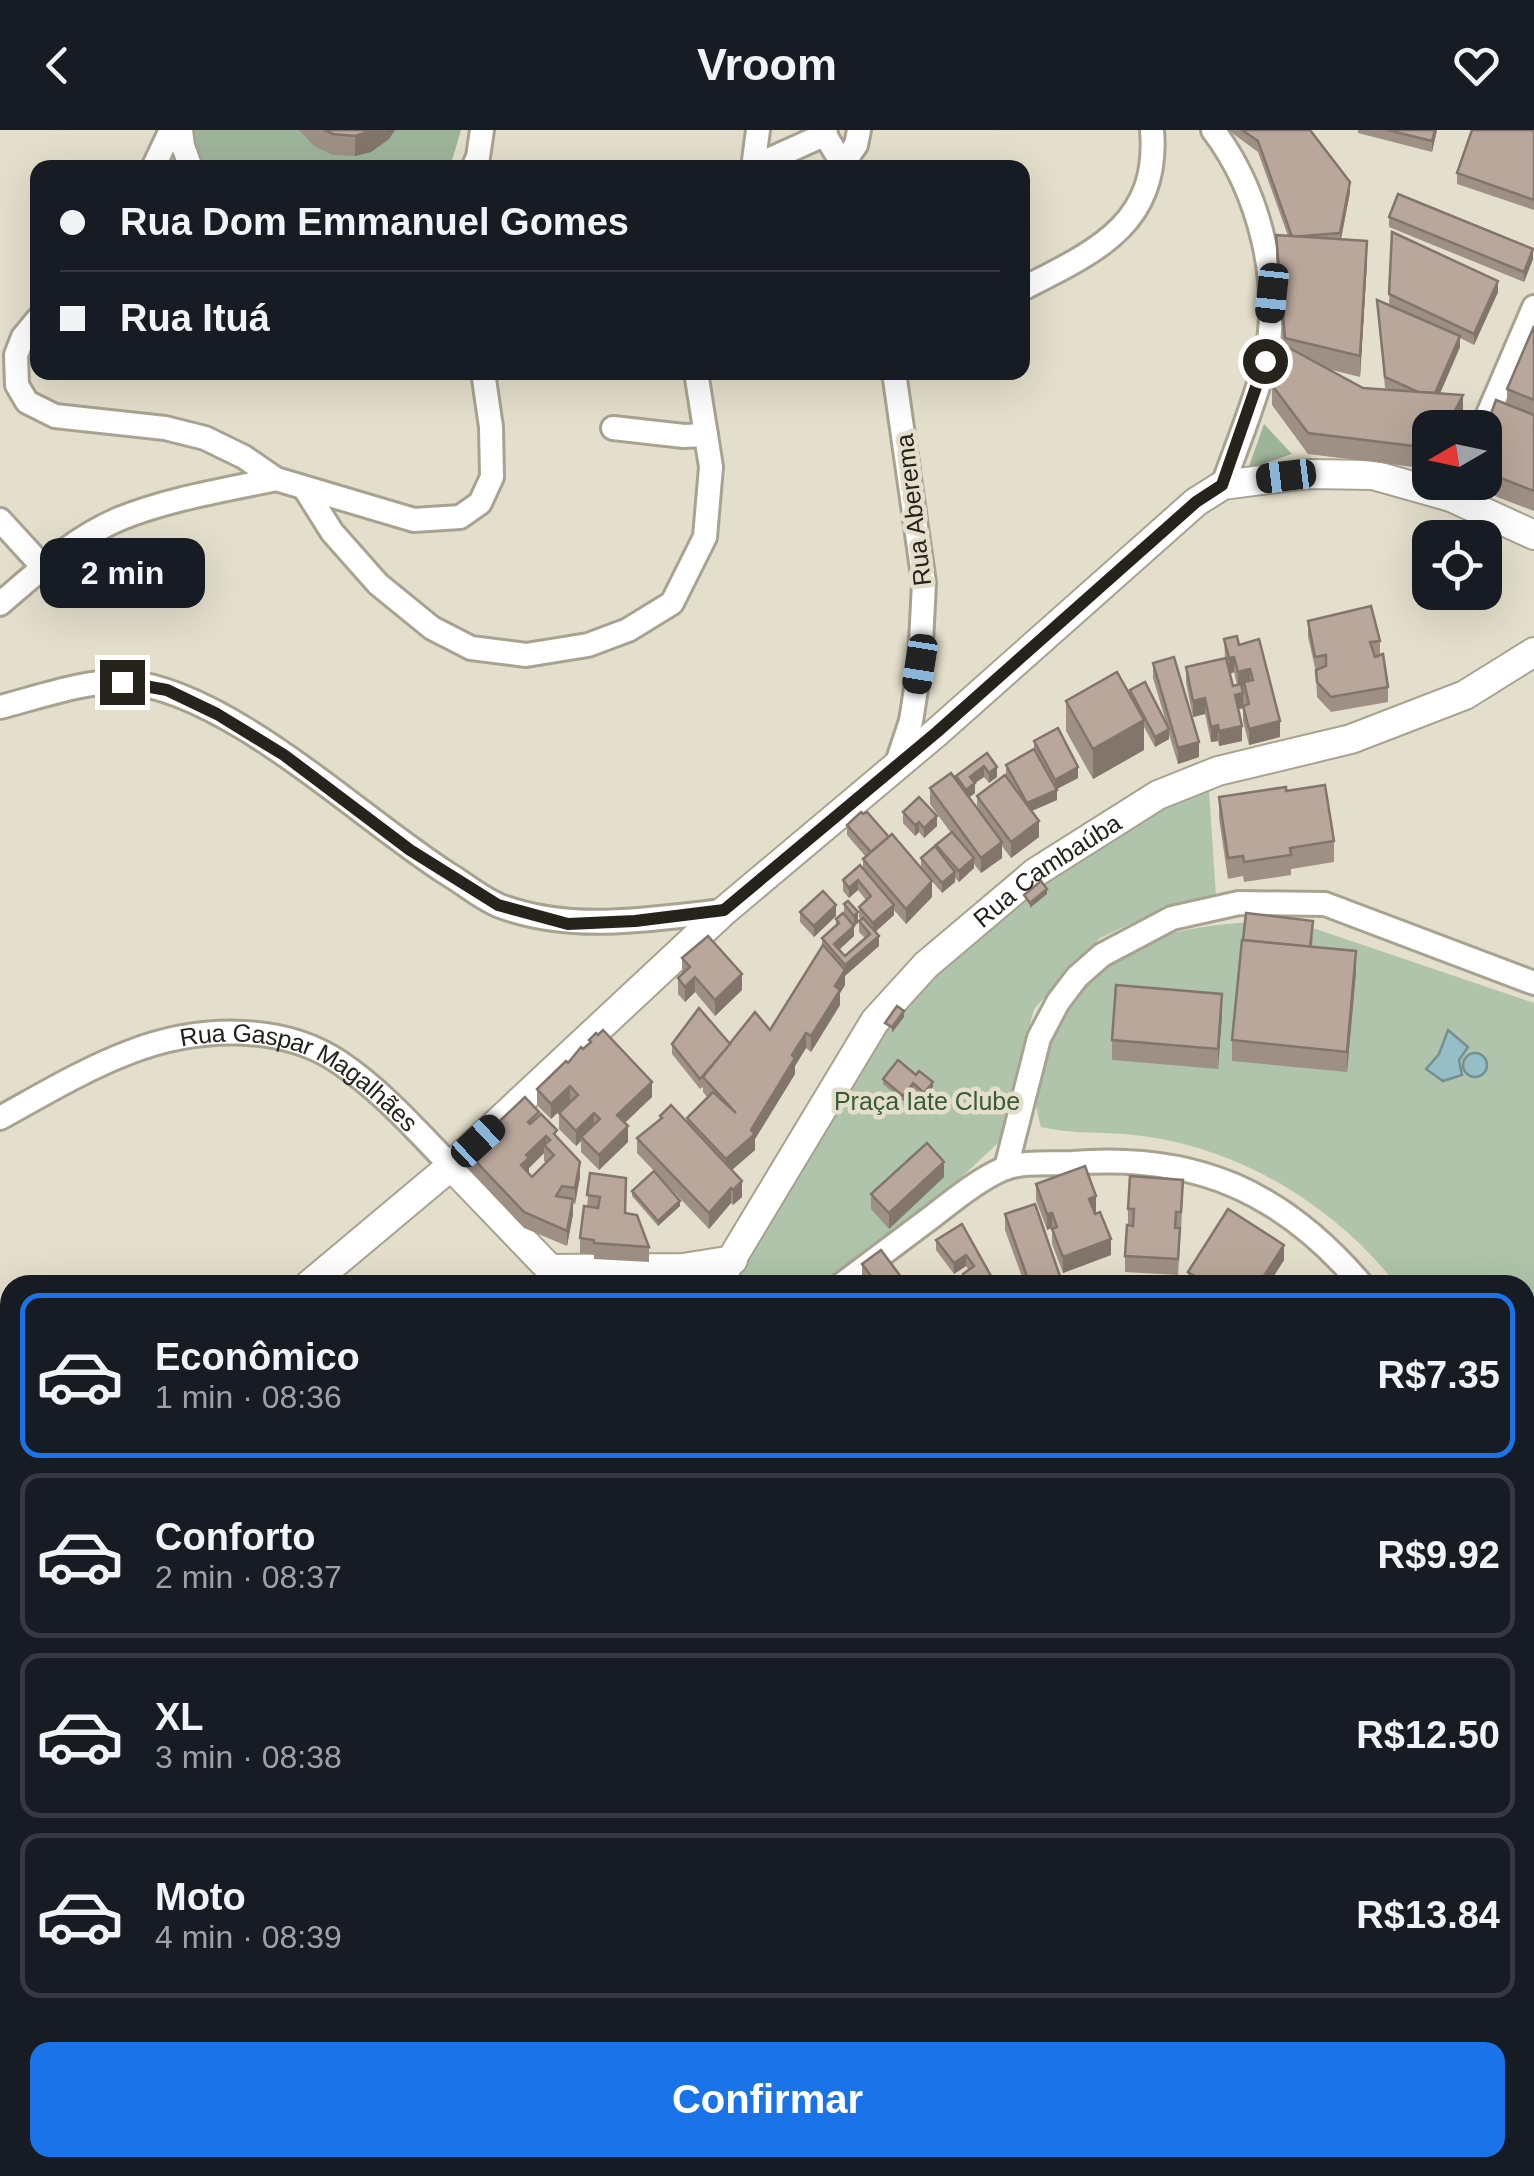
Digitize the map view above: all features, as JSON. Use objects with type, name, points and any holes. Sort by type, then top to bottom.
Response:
[{"type":"street","points":[[157,160],[172,130]]},
{"type":"street","points":[[181,130],[189,160]]},
{"type":"street","points":[[477,160],[482,130]]},
{"type":"street","points":[[754,160],[758,130]]},
{"type":"street","points":[[847,160],[859,130]]},
{"type":"street","points":[[1030,284],[1068,266],[1110,238],[1138,211],[1154,148],[1152,130]]},
{"type":"street","points":[[1213,130],[1234,159],[1258,224],[1272,293],[1265,361],[1222,485]]},
{"type":"street","points":[[767,160],[824,132],[841,160]]},
{"type":"street","points":[[1490,410],[1534,308]]},
{"type":"street","points":[[30,329],[16,355],[17,385],[27,402],[55,416],[165,428],[205,438],[244,457],[276,479],[414,520],[460,518],[480,503],[492,477],[491,427],[484,380]]},
{"type":"street","points":[[305,489],[332,532],[378,584],[432,628],[471,648],[526,655],[588,645],[628,630],[672,602],[705,537],[711,467],[697,380]]},
{"type":"street","name":"Rua Aberema","points":[[896,766],[911,720],[920,664],[924,583],[902,380]]},
{"type":"street","points":[[613,428],[706,435]]},
{"type":"street","points":[[322,1275],[451,1166],[724,910],[896,766],[1196,502],[1222,485],[1309,474],[1373,475],[1412,482]]},
{"type":"street","points":[[0,604],[43,568],[117,520],[276,479]]},
{"type":"street","points":[[1472,500],[1534,535]]},
{"type":"street","points":[[0,520],[43,568]]},
{"type":"street","name":"Rua Cambaúba","points":[[723,1275],[874,1020],[926,965],[1036,872],[1158,795],[1218,771],[1350,739],[1464,695],[1534,652]]},
{"type":"street","points":[[0,708],[66,690],[122,682],[167,690],[217,714],[284,755],[410,850],[498,905],[568,924],[635,921],[724,910]]},
{"type":"street","points":[[1006,1168],[1039,1038],[1058,1002],[1102,955],[1172,918],[1239,902],[1325,904],[1534,983]]},
{"type":"street","name":"Rua Gaspar Magalhães","points":[[0,1118],[131,1051],[233,1031],[287,1039],[336,1060],[386,1099],[549,1275]]},
{"type":"street","points":[[854,1275],[972,1187],[1006,1168],[1120,1159],[1169,1164],[1216,1178],[1266,1200],[1308,1230],[1352,1275]]},
{"type":"street","name":"Rua Gaspar Magalhães","points":[[699,1275],[733,1260]]},
{"type":"green space","points":[[195,130],[461,130],[452,160],[202,160]]},
{"type":"green space","points":[[1264,424],[1292,454],[1248,469]]},
{"type":"green space","name":"Praça Iate Clube","points":[[1191,784],[1209,790],[1216,896],[1166,907],[1100,938],[1034,1009],[999,1142],[949,1189],[835,1275],[730,1275],[879,1026],[929,973],[1094,838]]},
{"type":"green space","points":[[1268,921],[1307,926],[1534,1003],[1534,1275],[1388,1275],[1313,1205],[1246,1166],[1172,1141],[1041,1127],[1035,1094],[1037,1078],[1066,1011],[1086,983],[1109,962],[1136,946],[1165,935]]},
{"type":"water","points":[[1448,1030],[1468,1047],[1459,1060],[1462,1075],[1443,1081],[1426,1069],[1439,1054]]},
{"type":"water","points":[[1470,1053],[1480,1053],[1487,1065],[1480,1077],[1470,1077],[1463,1070],[1463,1060]]},
{"type":"building","points":[[324,130],[373,130],[355,136]]},
{"type":"building","points":[[1242,130],[1310,130],[1350,182],[1340,233],[1292,237],[1258,141]]},
{"type":"building","points":[[1387,130],[1435,130],[1432,141]]},
{"type":"building","points":[[1472,130],[1534,130],[1534,200],[1457,173]]},
{"type":"building","points":[[1398,194],[1533,249],[1524,272],[1389,217]]},
{"type":"building","points":[[1392,232],[1498,281],[1474,334],[1389,294]]},
{"type":"building","points":[[1276,235],[1367,241],[1360,356],[1285,338]]},
{"type":"building","points":[[1377,300],[1460,336],[1435,393],[1418,392],[1385,377]]},
{"type":"building","points":[[1534,326],[1534,400],[1507,389]]},
{"type":"building","points":[[1280,343],[1363,388],[1463,395],[1455,410],[1412,410],[1412,446],[1308,433],[1272,385]]},
{"type":"building","points":[[1496,400],[1534,415],[1534,491],[1502,479],[1502,410],[1492,410]]},
{"type":"building","points":[[1371,606],[1380,641],[1370,642],[1375,657],[1383,654],[1388,687],[1331,697],[1317,682],[1316,670],[1326,666],[1326,655],[1315,657],[1308,621]]},
{"type":"building","points":[[1237,636],[1239,645],[1259,639],[1280,721],[1249,729],[1243,706],[1249,704],[1244,682],[1253,680],[1250,669],[1238,672],[1224,639]]},
{"type":"building","points":[[1174,657],[1199,742],[1178,748],[1153,663]]},
{"type":"building","points":[[1226,658],[1233,686],[1241,684],[1243,693],[1235,695],[1242,726],[1219,731],[1218,725],[1211,727],[1205,698],[1193,701],[1186,667]]},
{"type":"building","points":[[1117,672],[1144,720],[1093,749],[1066,701]]},
{"type":"building","points":[[1145,682],[1169,729],[1155,737],[1130,690]]},
{"type":"building","points":[[1058,728],[1078,767],[1055,780],[1034,741]]},
{"type":"building","points":[[1034,749],[1057,790],[1027,803],[1006,765]]},
{"type":"building","points":[[987,753],[997,767],[989,773],[984,766],[970,777],[975,783],[966,790],[956,776]]},
{"type":"building","points":[[951,773],[1002,842],[981,858],[930,788]]},
{"type":"building","points":[[1005,775],[1039,821],[1011,842],[977,796]]},
{"type":"building","points":[[1325,785],[1334,841],[1290,848],[1291,855],[1244,862],[1243,856],[1228,858],[1219,797]]},
{"type":"building","points":[[919,797],[937,816],[924,828],[919,822],[915,825],[903,812]]},
{"type":"building","points":[[861,812],[867,812],[889,837],[871,852],[847,825]]},
{"type":"building","points":[[952,832],[974,858],[959,871],[936,845]]},
{"type":"building","points":[[892,834],[932,881],[906,909],[863,859]]},
{"type":"building","points":[[935,846],[955,872],[942,883],[921,858]]},
{"type":"building","points":[[860,865],[894,905],[873,923],[859,907],[871,896],[858,880],[849,888],[843,880]]},
{"type":"building","points":[[1041,881],[1047,889],[1030,903],[1024,895]]},
{"type":"building","points":[[823,891],[836,905],[814,926],[800,912]]},
{"type":"building","points":[[848,901],[858,912],[854,916],[844,904]]},
{"type":"building","points":[[843,913],[854,926],[834,944],[845,956],[870,934],[859,921],[863,918],[879,936],[845,965],[822,938],[839,923],[836,919]]},
{"type":"building","points":[[1246,913],[1313,921],[1310,947],[1243,940]]},
{"type":"building","points":[[708,936],[742,974],[715,1000],[695,977],[685,987],[678,978],[690,967],[682,958]]},
{"type":"building","points":[[1242,940],[1356,951],[1347,1052],[1232,1040]]},
{"type":"building","points":[[823,945],[845,970],[835,986],[840,990],[811,1036],[806,1033],[792,1055],[795,1058],[751,1130],[755,1134],[726,1159],[687,1118],[713,1092],[736,1113],[703,1077],[755,1012],[770,1030]]},
{"type":"building","points":[[1116,985],[1222,994],[1218,1049],[1112,1040]]},
{"type":"building","points":[[897,1006],[904,1011],[892,1027],[885,1023]]},
{"type":"building","points":[[699,1008],[730,1044],[700,1079],[672,1044]]},
{"type":"building","points":[[603,1030],[652,1082],[617,1115],[628,1126],[599,1155],[581,1137],[600,1119],[594,1113],[576,1131],[559,1113],[578,1095],[570,1086],[551,1104],[537,1089]]},
{"type":"building","points":[[898,1060],[916,1075],[919,1071],[933,1082],[924,1093],[913,1083],[903,1096],[883,1079]]},
{"type":"building","points":[[525,1097],[539,1112],[528,1122],[541,1114],[580,1162],[575,1188],[562,1186],[556,1196],[573,1199],[567,1231],[524,1212],[467,1152]],"holes":[[[546,1136],[550,1140],[544,1145],[554,1155],[532,1177],[521,1165]]]},
{"type":"building","points":[[671,1105],[742,1181],[709,1213],[637,1138],[662,1118]]},
{"type":"building","points":[[927,1143],[944,1162],[889,1213],[871,1194]]},
{"type":"building","points":[[1085,1166],[1096,1196],[1089,1199],[1095,1214],[1100,1212],[1111,1239],[1063,1257],[1052,1229],[1057,1227],[1052,1213],[1047,1214],[1036,1184]]},
{"type":"building","points":[[654,1171],[680,1201],[658,1221],[632,1191]]},
{"type":"building","points":[[590,1173],[626,1178],[625,1213],[637,1215],[649,1247],[594,1243],[580,1238],[584,1206],[598,1208],[600,1197],[587,1195]]},
{"type":"building","points":[[1130,1176],[1183,1180],[1181,1212],[1176,1212],[1175,1228],[1180,1228],[1178,1259],[1125,1256],[1127,1225],[1133,1226],[1134,1209],[1128,1209]]},
{"type":"building","points":[[1035,1204],[1060,1275],[1026,1275],[1005,1214]]},
{"type":"building","points":[[1228,1209],[1284,1245],[1264,1275],[1188,1272]]},
{"type":"building","points":[[962,1224],[990,1275],[964,1275],[974,1266],[966,1255],[954,1263],[936,1240]]},
{"type":"building","points":[[881,1250],[900,1275],[870,1275],[862,1264]]},
{"type":"route","points":[[122,682],[167,690],[217,714],[284,755],[410,850],[498,905],[568,924],[635,921],[724,910],[937,732],[1196,502],[1222,485],[1265,361]]}]
